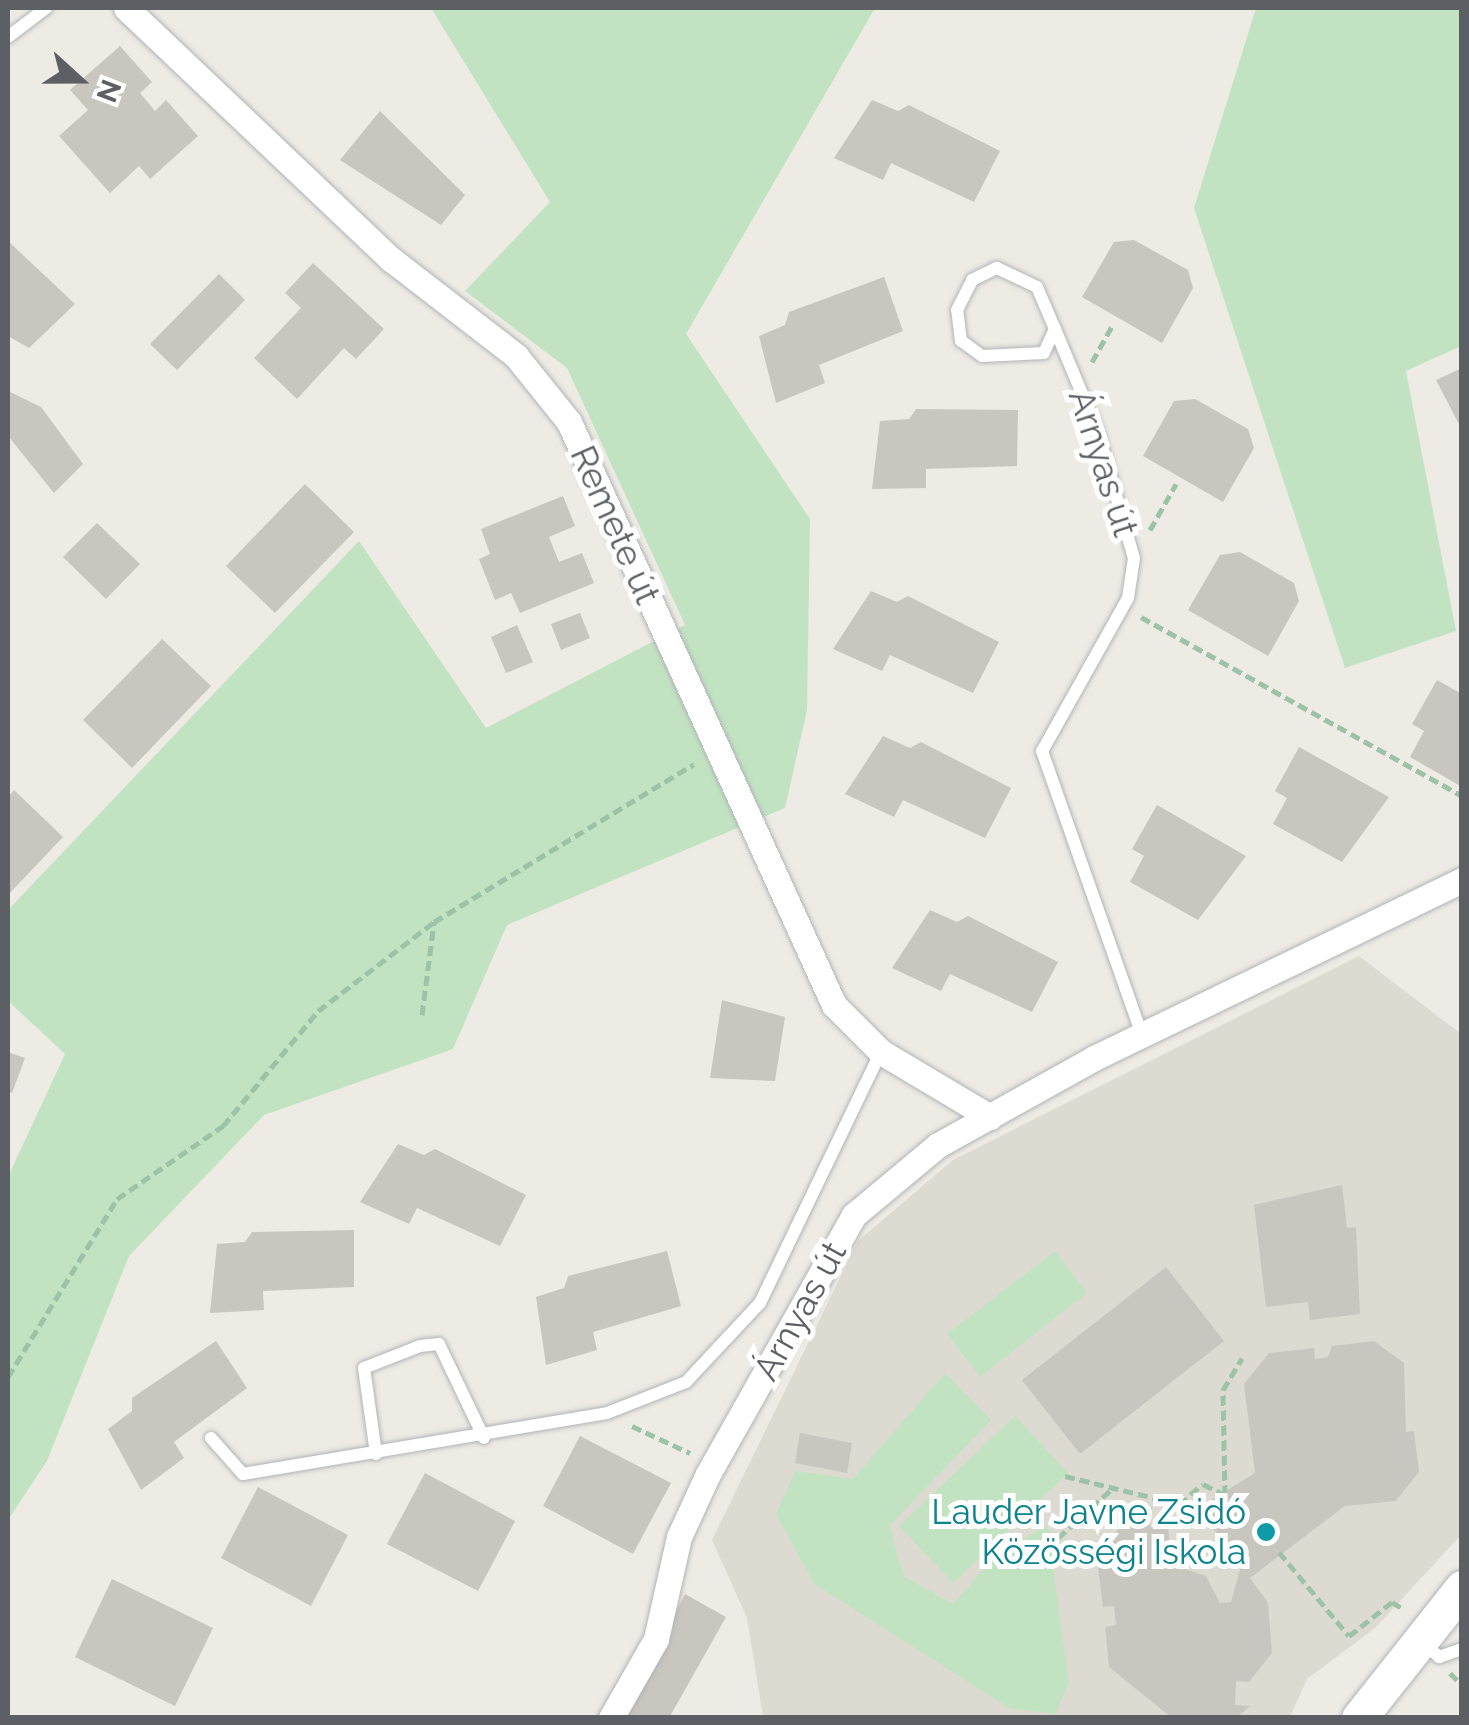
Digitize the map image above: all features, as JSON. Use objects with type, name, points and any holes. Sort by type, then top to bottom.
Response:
[{"type":"main road","points":[[1359,1718],[1412,1624],[1462,1588]]},
{"type":"street","name":"Remete út","points":[[126,8],[392,260],[516,356],[569,422],[834,1005],[881,1052],[990,1117]]},
{"type":"street","name":"Árnyas út","points":[[611,1718],[656,1639],[679,1536],[708,1474],[854,1215],[938,1145],[1462,880]]},
{"type":"lane","points":[[8,37],[46,8]]},
{"type":"lane","name":"Árnyas út","points":[[1055,329],[1044,352],[982,356],[961,341],[957,310],[972,280],[997,268],[1037,287],[1055,329],[1079,387],[1134,558],[1123,607],[1042,751],[1144,1040]]},
{"type":"lane","name":"Árnyas út","points":[[211,1438],[243,1474],[484,1438],[607,1413],[686,1382],[760,1303],[881,1052]]},
{"type":"lane","points":[[376,1454],[364,1368],[420,1346],[439,1344],[484,1438]]},
{"type":"lane","points":[[1412,1624],[1439,1657],[1462,1650]]},
{"type":"path","points":[[1079,387],[1112,326]]},
{"type":"path","points":[[1134,558],[1176,484]]},
{"type":"path","points":[[1123,607],[1462,796]]},
{"type":"path","points":[[8,1377],[117,1198],[223,1126],[318,1011],[434,922],[636,792],[720,752]]},
{"type":"path","points":[[422,1015],[434,922]]},
{"type":"path","points":[[1065,1476],[1179,1504],[1202,1484],[1225,1494],[1223,1390],[1242,1358]]},
{"type":"path","points":[[607,1413],[680,1448]]},
{"type":"path","points":[[1058,1538],[1113,1488]]},
{"type":"path","points":[[1278,1552],[1349,1636],[1392,1602],[1412,1624]]},
{"type":"shaded area","points":[[1359,956],[1461,1034],[1461,1535],[1375,1628],[1307,1679],[1290,1717],[763,1717],[747,1618],[712,1540],[858,1241],[953,1160]]},
{"type":"green space","points":[[431,8],[875,8],[686,334],[810,519],[807,710],[785,808],[507,925],[453,1049],[264,1115],[129,1256],[47,1461],[8,1520],[8,1177],[65,1054],[8,1001],[8,910],[359,541],[486,728],[685,625],[567,368],[465,291],[550,202]]},
{"type":"green space","points":[[1256,8],[1461,8],[1461,346],[1406,371],[1456,631],[1345,668],[1194,208]]},
{"type":"green space","points":[[1055,1251],[1087,1293],[980,1377],[947,1334]]},
{"type":"green space","points":[[945,1373],[991,1420],[890,1525],[898,1559],[905,1577],[953,1604],[997,1554],[1045,1526],[1068,1549],[1053,1567],[1069,1683],[1055,1714],[1009,1708],[814,1584],[776,1514],[795,1471],[853,1479]]},
{"type":"green space","points":[[1015,1416],[1068,1473],[953,1583],[899,1526]]},
{"type":"building","points":[[120,46],[152,82],[140,93],[155,111],[166,100],[198,136],[150,179],[139,166],[110,193],[59,136],[88,110],[70,90]]},
{"type":"building","points":[[872,100],[898,111],[909,105],[1000,151],[974,202],[891,163],[883,180],[834,158]]},
{"type":"building","points":[[380,111],[465,195],[441,225],[340,160]]},
{"type":"building","points":[[1134,240],[1188,270],[1193,288],[1162,343],[1082,297],[1114,242]]},
{"type":"building","points":[[8,241],[75,304],[29,348],[8,336]]},
{"type":"building","points":[[313,263],[384,329],[356,359],[344,348],[297,399],[254,358],[301,308],[285,293]]},
{"type":"building","points":[[219,274],[245,300],[177,370],[150,344]]},
{"type":"building","points":[[884,277],[903,331],[819,365],[825,383],[776,403],[759,336],[785,325],[789,312]]},
{"type":"building","points":[[1462,368],[1462,430],[1436,380]]},
{"type":"building","points":[[8,391],[41,407],[83,464],[54,493],[8,436]]},
{"type":"building","points":[[1195,399],[1248,429],[1254,448],[1223,502],[1143,456],[1174,401]]},
{"type":"building","points":[[916,409],[1018,410],[1017,466],[926,469],[926,488],[872,489],[880,421],[909,419]]},
{"type":"building","points":[[305,484],[354,532],[275,613],[226,566]]},
{"type":"building","points":[[563,496],[575,526],[549,537],[559,562],[582,553],[594,583],[520,613],[511,593],[495,600],[479,559],[490,554],[481,529]]},
{"type":"building","points":[[97,523],[140,564],[106,599],[63,557]]},
{"type":"building","points":[[1240,552],[1294,583],[1299,601],[1268,656],[1188,610],[1220,555]]},
{"type":"building","points":[[871,591],[897,602],[908,596],[999,642],[973,693],[890,655],[882,671],[833,649]]},
{"type":"building","points":[[580,613],[590,638],[561,650],[551,624]]},
{"type":"building","points":[[517,625],[533,662],[506,673],[491,637]]},
{"type":"building","points":[[162,639],[211,686],[132,768],[83,720]]},
{"type":"building","points":[[1437,680],[1462,694],[1462,787],[1410,757],[1424,731],[1412,724]]},
{"type":"building","points":[[883,736],[910,748],[921,742],[1011,788],[985,838],[903,800],[894,817],[845,794]]},
{"type":"building","points":[[1299,747],[1389,797],[1342,862],[1273,824],[1287,798],[1275,791]]},
{"type":"building","points":[[14,790],[63,837],[8,895],[8,797]]},
{"type":"building","points":[[1157,805],[1246,856],[1198,920],[1130,882],[1144,856],[1132,849]]},
{"type":"building","points":[[930,910],[957,922],[968,916],[1058,962],[1032,1012],[950,974],[941,991],[892,968]]},
{"type":"building","points":[[722,1000],[785,1017],[775,1081],[710,1078]]},
{"type":"building","points":[[8,1052],[25,1058],[12,1093],[8,1091]]},
{"type":"building","points":[[398,1144],[424,1155],[435,1149],[526,1195],[500,1246],[417,1208],[409,1224],[360,1202]]},
{"type":"building","points":[[1342,1185],[1347,1228],[1356,1227],[1360,1314],[1310,1320],[1308,1302],[1266,1307],[1254,1205]]},
{"type":"building","points":[[354,1230],[354,1287],[263,1291],[264,1310],[210,1313],[217,1244],[245,1242],[252,1232]]},
{"type":"building","points":[[667,1251],[681,1306],[593,1332],[597,1350],[546,1365],[536,1297],[564,1288],[568,1276]]},
{"type":"building","points":[[1166,1267],[1224,1341],[1080,1454],[1022,1380]]},
{"type":"building","points":[[216,1341],[247,1388],[174,1442],[184,1458],[141,1490],[108,1429],[132,1411],[132,1398]]},
{"type":"building","name":"Lauder Javne Zsidó Közösségi Iskola","points":[[1374,1341],[1404,1363],[1406,1432],[1414,1431],[1419,1472],[1396,1501],[1345,1506],[1250,1578],[1268,1603],[1272,1653],[1249,1682],[1236,1681],[1235,1705],[1250,1706],[1236,1718],[1172,1718],[1109,1667],[1105,1627],[1116,1625],[1114,1606],[1103,1607],[1097,1559],[1120,1527],[1168,1524],[1171,1564],[1206,1576],[1220,1603],[1231,1602],[1241,1566],[1198,1508],[1255,1473],[1244,1384],[1269,1353],[1314,1348],[1315,1359],[1328,1357],[1332,1346]]},
{"type":"building","points":[[800,1433],[852,1443],[847,1473],[795,1463]]},
{"type":"building","points":[[580,1436],[671,1483],[633,1554],[543,1506]]},
{"type":"building","points":[[425,1473],[515,1521],[478,1591],[387,1544]]},
{"type":"building","points":[[258,1487],[348,1535],[311,1606],[221,1558]]},
{"type":"building","points":[[112,1579],[213,1628],[175,1706],[75,1657]]},
{"type":"building","points":[[685,1594],[726,1617],[669,1718],[624,1718]]},
{"type":"place","name":"Lauder Javne Zsidó Közösségi Iskola","points":[[1266,1532]]}]
